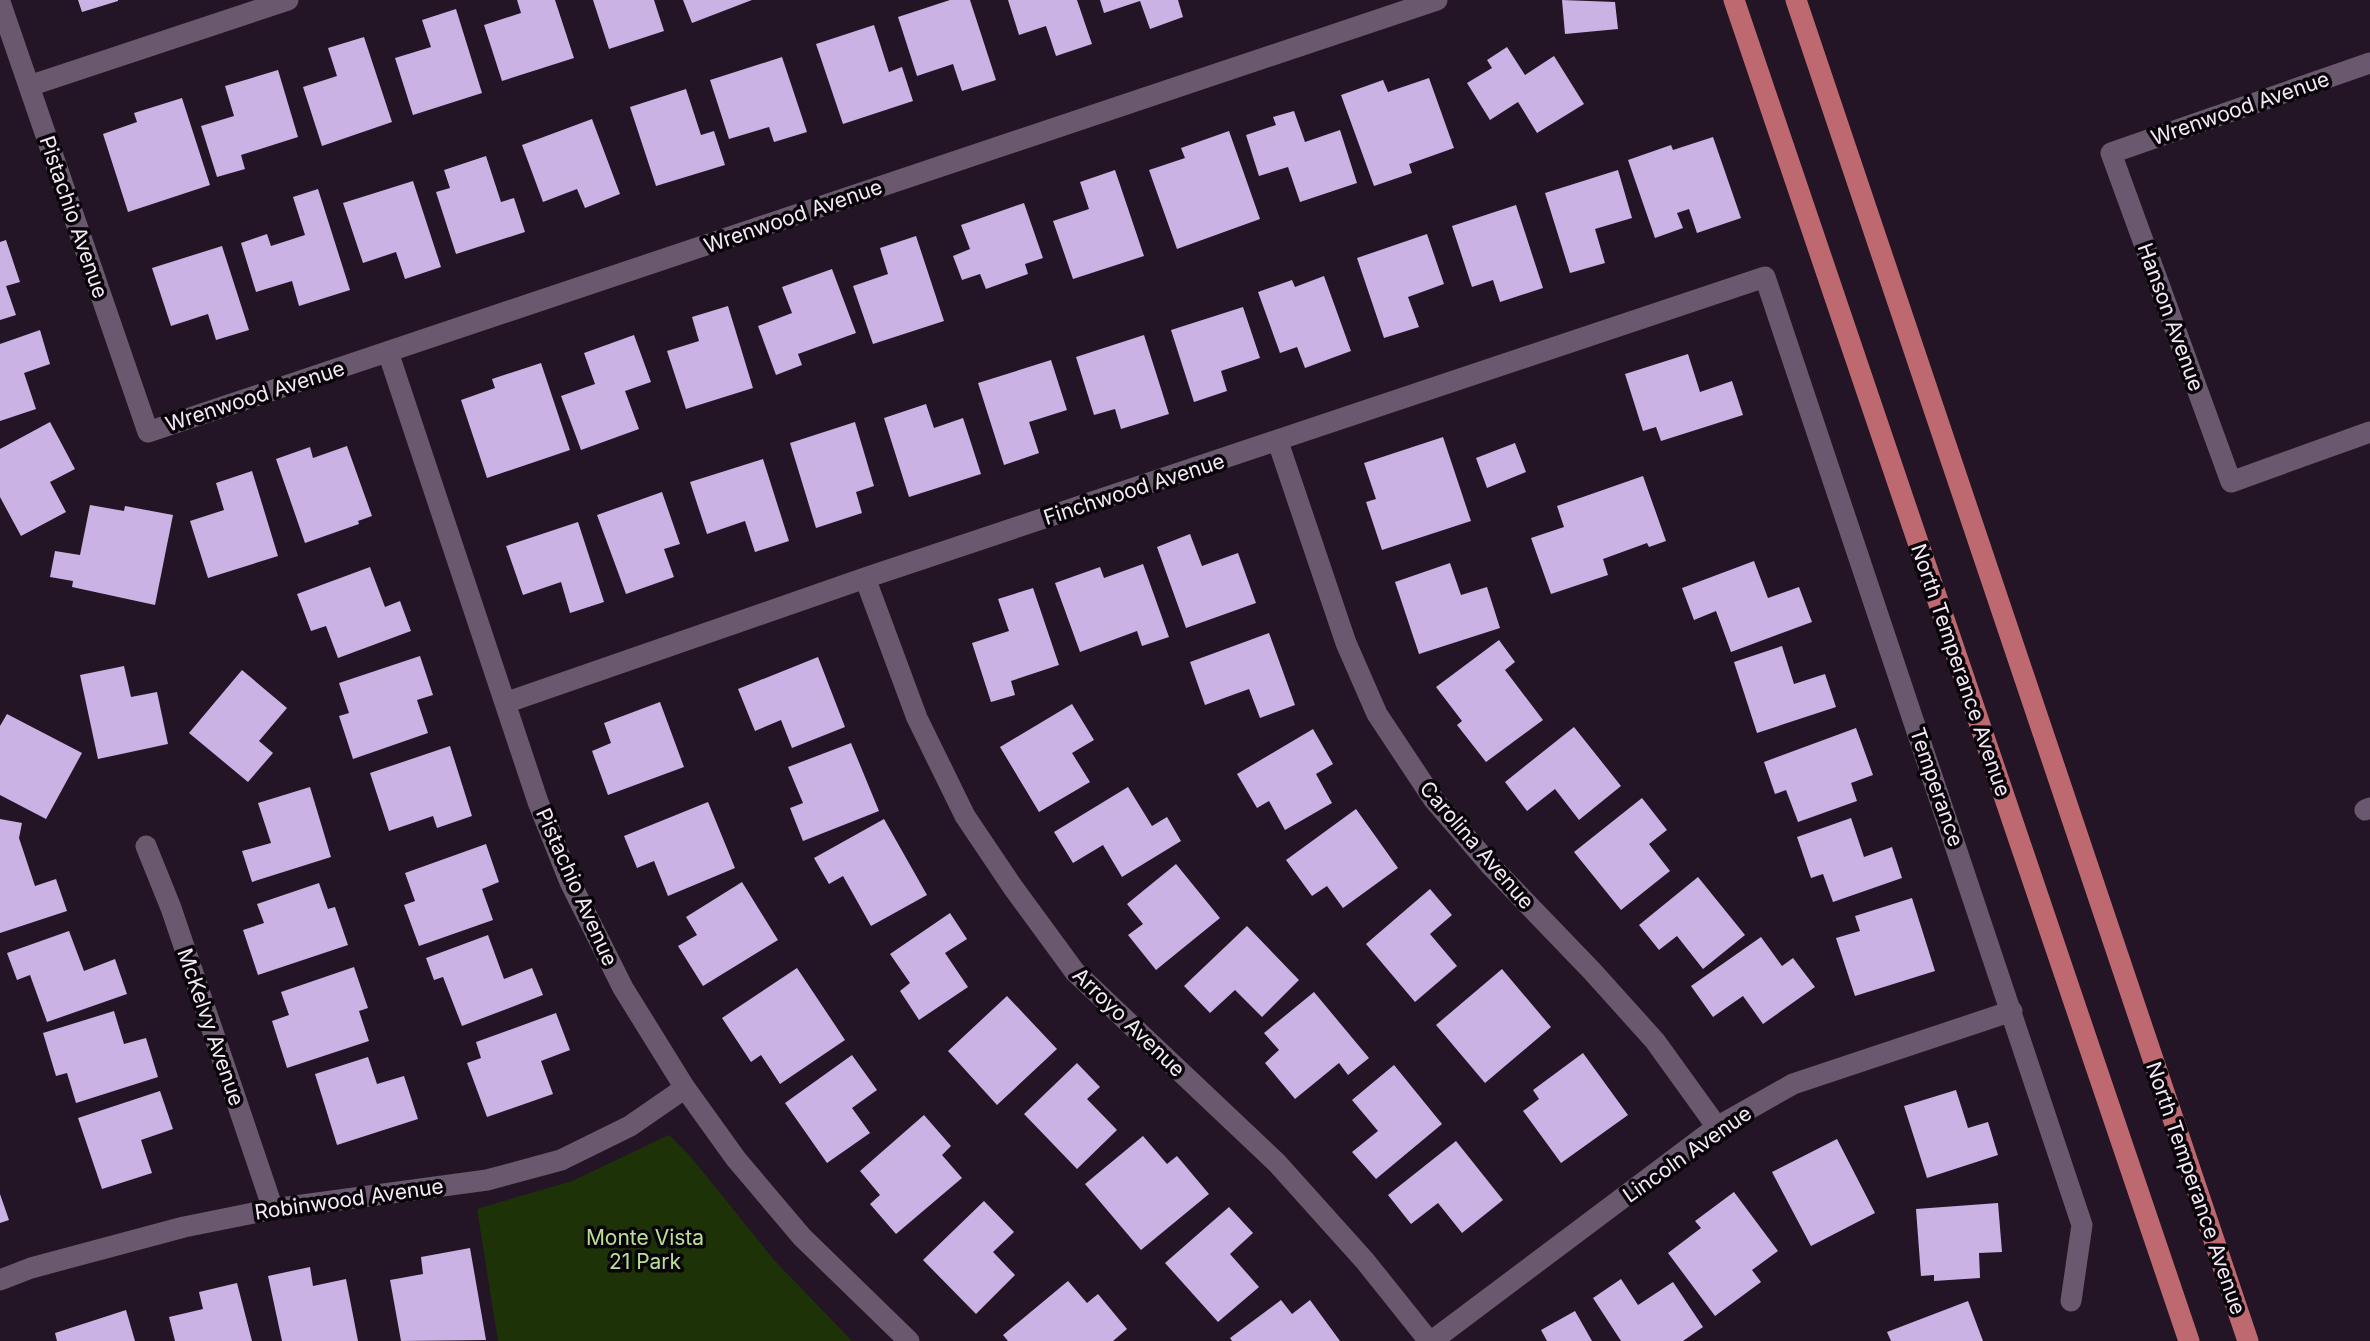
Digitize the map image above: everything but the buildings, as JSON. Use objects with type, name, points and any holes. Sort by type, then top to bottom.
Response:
[{"type":"main road","name":"North Temperance Avenue","points":[[1734,0],[2189,1341]]},
{"type":"main road","name":"North Temperance Avenue","points":[[1796,0],[2248,1341]]},
{"type":"street","points":[[29,86],[288,0]]},
{"type":"street","name":"Wrenwood Avenue","points":[[148,432],[1437,0]]},
{"type":"street","name":"Pistachio Avenue","points":[[0,2],[148,432]]},
{"type":"street","name":"Wrenwood Avenue","points":[[2111,153],[2370,63]]},
{"type":"street","name":"Hanson Avenue","points":[[2111,153],[2231,482],[2370,432]]},
{"type":"street","name":"Finchwood Avenue","points":[[505,703],[865,578],[1765,277]]},
{"type":"street","name":"Temperance","points":[[1765,277],[2082,1225],[2071,1301]]},
{"type":"street","name":"Pistachio Avenue","points":[[388,352],[538,802],[570,882],[623,988],[685,1088],[736,1159],[802,1237],[909,1341]]},
{"type":"street","name":"Carolina Avenue","points":[[1278,442],[1346,643],[1377,714],[1434,800],[1490,865],[1655,1041],[1717,1127]]},
{"type":"street","name":"Arroyo Avenue","points":[[865,578],[917,718],[965,816],[1075,972],[1277,1163],[1430,1341]]},
{"type":"street","name":"McKelvy Avenue","points":[[146,846],[171,908],[273,1209]]},
{"type":"street","name":"Lincoln Avenue","points":[[1430,1341],[1717,1127],[1793,1084],[2012,1011]]},
{"type":"street","name":"Robinwood Avenue","points":[[0,1280],[31,1268],[184,1227],[273,1209],[487,1180],[561,1160],[630,1126],[685,1088]]},
{"type":"green space","name":"Monte Vista 21 Park","points":[[669,1135],[690,1156],[774,1260],[852,1341],[498,1341],[477,1209],[572,1181]]}]
